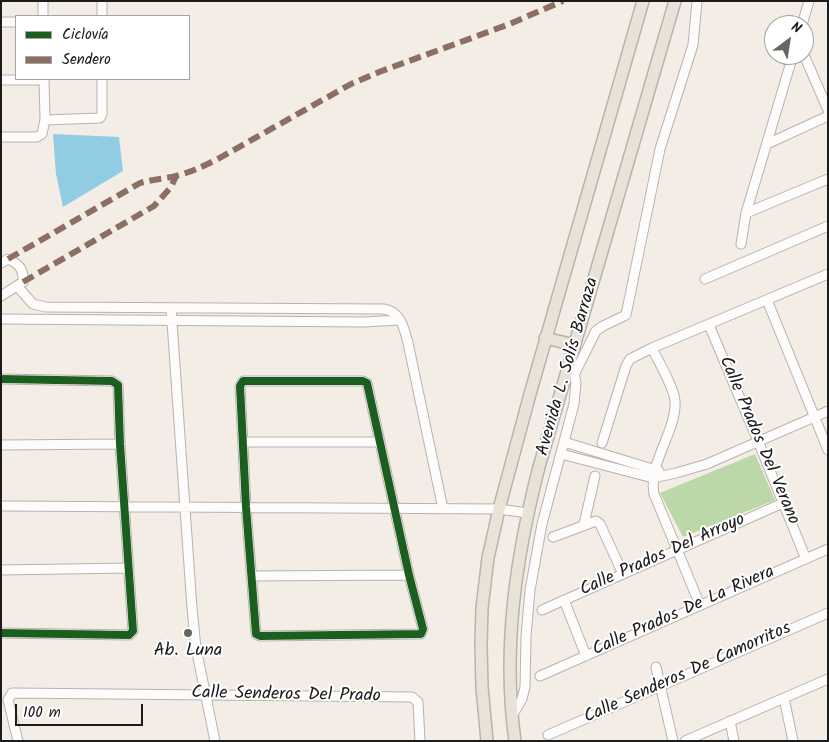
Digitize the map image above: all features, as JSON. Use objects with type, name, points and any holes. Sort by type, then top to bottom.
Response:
[{"type":"main road","name":"Avenida L. Solís Barraza","points":[[487,741],[482,687],[482,608],[488,558],[499,509],[545,338],[643,1]]},
{"type":"main road","name":"Avenida L. Solís Barraza","points":[[515,741],[512,716],[511,638],[519,555],[528,513],[675,1]]},
{"type":"main road","points":[[545,338],[575,346]]},
{"type":"street","points":[[43,1],[43,15]]},
{"type":"street","points":[[102,1],[102,15]]},
{"type":"street","points":[[575,373],[596,331],[626,316],[660,149],[693,45],[697,1]]},
{"type":"street","points":[[805,15],[809,1]]},
{"type":"street","points":[[1,22],[15,22]]},
{"type":"street","points":[[740,244],[746,213],[790,65]]},
{"type":"street","points":[[808,65],[828,110]]},
{"type":"street","points":[[1,80],[15,80]]},
{"type":"street","points":[[1,137],[40,136],[44,129],[45,120],[44,80]]},
{"type":"street","points":[[45,120],[100,118],[102,114],[102,80]]},
{"type":"street","points":[[767,144],[828,116]]},
{"type":"street","points":[[746,213],[828,179]]},
{"type":"street","points":[[705,279],[828,226]]},
{"type":"street","points":[[5,261],[14,262],[21,269],[20,284],[30,302],[37,306],[384,309],[394,312],[400,320],[412,360],[443,509]]},
{"type":"street","points":[[602,443],[628,362],[634,356],[767,300],[827,278]]},
{"type":"street","points":[[1,296],[20,284]]},
{"type":"street","points":[[767,300],[828,450]]},
{"type":"street","points":[[171,308],[195,638],[215,741]]},
{"type":"street","points":[[1,319],[364,322],[400,320]]},
{"type":"street","name":"Calle Prados Del Verano","points":[[709,325],[806,559]]},
{"type":"street","points":[[652,348],[675,400],[672,418],[655,473],[654,494],[700,605]]},
{"type":"street","points":[[512,716],[522,699],[525,687],[526,637],[530,590],[542,524],[574,404],[575,373],[571,358]]},
{"type":"street","points":[[1,379],[114,382],[118,385],[120,444],[134,631],[129,635],[2,633],[1,623]]},
{"type":"street","points":[[244,381],[366,382],[423,629],[422,633],[419,635],[258,635],[255,632],[243,442],[240,386],[244,381]]},
{"type":"street","points":[[564,442],[666,475],[707,464],[828,411]]},
{"type":"street","points":[[243,442],[380,442]]},
{"type":"street","points":[[1,445],[120,444]]},
{"type":"street","points":[[561,454],[641,476],[655,473]]},
{"type":"street","points":[[584,524],[595,476]]},
{"type":"street","name":"Calle Prados Del Arroyo","points":[[542,610],[677,548],[783,503]]},
{"type":"street","points":[[1,506],[499,509],[528,513]]},
{"type":"street","points":[[553,537],[596,521],[600,524],[623,574]]},
{"type":"street","name":"Calle Prados De La Rivera","points":[[540,676],[828,549]]},
{"type":"street","points":[[1,570],[129,568]]},
{"type":"street","points":[[251,576],[409,575]]},
{"type":"street","points":[[564,600],[586,656]]},
{"type":"street","name":"Calle Senderos De Camorritos","points":[[548,735],[828,613]]},
{"type":"street","points":[[656,667],[673,741]]},
{"type":"street","points":[[684,741],[828,680]]},
{"type":"street","name":"Calle Senderos Del Prado","points":[[18,741],[8,700],[12,694],[412,697],[418,702],[420,741]]},
{"type":"street","points":[[784,698],[793,741]]},
{"type":"street","points":[[730,721],[734,741]]},
{"type":"green space","points":[[755,454],[775,500],[683,537],[660,493]]},
{"type":"water","points":[[53,134],[119,137],[123,171],[63,207],[56,174]]},
{"type":"marked path","points":[[8,259],[140,183],[174,176],[202,167],[351,84],[507,25],[563,1]]},
{"type":"marked path","points":[[23,282],[154,206],[171,187],[176,176]]},
{"type":"cycle path","points":[[1,379],[112,381],[118,385],[120,444],[133,631],[129,635],[1,633]]},
{"type":"cycle path","points":[[243,381],[363,381],[367,383],[409,575],[423,629],[421,634],[260,636],[256,634],[246,507],[240,386],[243,381]]},
{"type":"place","name":"Ab. Luna","points":[[188,633]]}]
